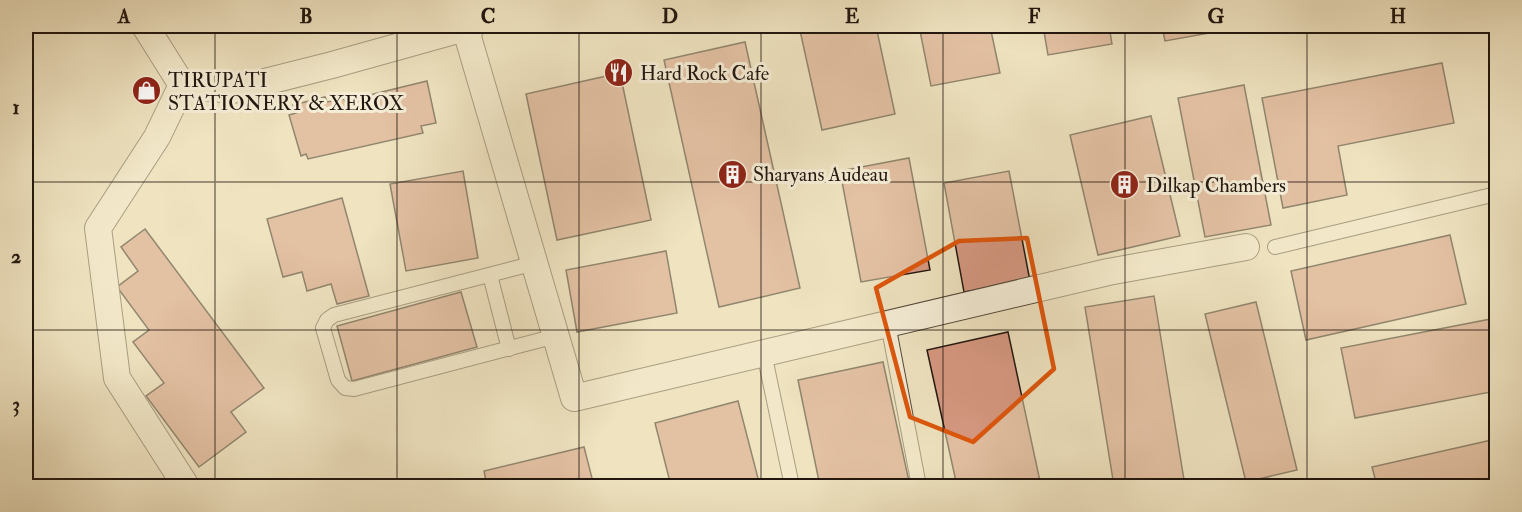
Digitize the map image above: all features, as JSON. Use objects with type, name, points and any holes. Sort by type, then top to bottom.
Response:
[{"type":"street","points":[[145,26],[182,85]]},
{"type":"street","points":[[182,85],[233,90],[469,26],[574,398],[1108,272],[1246,247]]},
{"type":"street","points":[[182,85],[157,137],[98,228],[117,378],[186,486]]},
{"type":"lane","points":[[1275,246],[1497,194]]},
{"type":"lane","points":[[535,263],[334,315],[327,320],[323,328],[338,380],[345,388],[354,389],[556,336]]},
{"type":"lane","points":[[490,275],[509,349]]},
{"type":"lane","points":[[888,324],[919,486]]},
{"type":"lane","points":[[764,353],[792,486]]},
{"type":"highlighted area","points":[[1027,238],[1054,369],[973,442],[910,417],[876,288],[959,241]]},
{"type":"building","points":[[799,26],[876,26],[895,114],[822,130]]},
{"type":"building","points":[[919,26],[990,26],[1000,73],[931,86]]},
{"type":"building","points":[[1043,26],[1109,26],[1112,44],[1048,55]]},
{"type":"building","points":[[1162,26],[1231,26],[1232,29],[1165,41]]},
{"type":"building","name":"Sharyans Audeau","points":[[745,42],[800,288],[719,307],[664,60]]},
{"type":"building","points":[[1442,63],[1454,123],[1338,146],[1347,195],[1283,208],[1262,98]]},
{"type":"building","points":[[620,73],[651,220],[557,240],[526,94]]},
{"type":"building","points":[[427,81],[436,123],[421,126],[423,133],[308,159],[306,154],[301,156],[289,115],[296,113],[293,105],[325,97],[327,102],[344,99],[345,101]]},
{"type":"building","points":[[1244,85],[1271,225],[1205,237],[1178,98]]},
{"type":"building","name":"Dilkap Chambers","points":[[1151,116],[1180,236],[1098,255],[1070,135]]},
{"type":"building","points":[[909,158],[930,270],[861,282],[840,171]]},
{"type":"building","points":[[463,171],[478,258],[406,271],[390,184]]},
{"type":"building","points":[[1009,171],[1030,281],[964,292],[944,183]]},
{"type":"building","points":[[342,198],[369,296],[337,304],[331,284],[307,291],[302,272],[283,277],[267,219]]},
{"type":"building","points":[[145,229],[264,388],[231,412],[246,432],[199,467],[146,396],[164,383],[133,342],[149,330],[117,287],[138,271],[121,247]]},
{"type":"building","points":[[1450,235],[1466,304],[1306,340],[1291,271]]},
{"type":"building","points":[[666,251],[677,313],[577,332],[566,270]]},
{"type":"building","points":[[461,292],[477,347],[352,381],[337,326]]},
{"type":"building","points":[[1154,296],[1185,486],[1114,486],[1085,307]]},
{"type":"building","points":[[1256,302],[1297,470],[1246,482],[1205,314]]},
{"type":"building","points":[[1496,318],[1496,391],[1355,418],[1341,348]]},
{"type":"building","points":[[1008,332],[1041,486],[957,486],[927,350]]},
{"type":"building","points":[[883,362],[910,486],[820,486],[798,380]]},
{"type":"building","points":[[738,401],[760,486],[671,486],[655,423]]},
{"type":"building","points":[[1496,439],[1496,486],[1377,486],[1372,467]]},
{"type":"building","points":[[584,447],[594,486],[487,486],[484,471]]},
{"type":"place","name":"Hard Rock Cafe","points":[[619,73]]},
{"type":"place","name":"TIRUPATI STATIONERY & XEROX","points":[[147,91]]},
{"type":"place","name":"Sharyans Audeau","points":[[732,174]]},
{"type":"place","name":"Dilkap Chambers","points":[[1125,185]]}]
